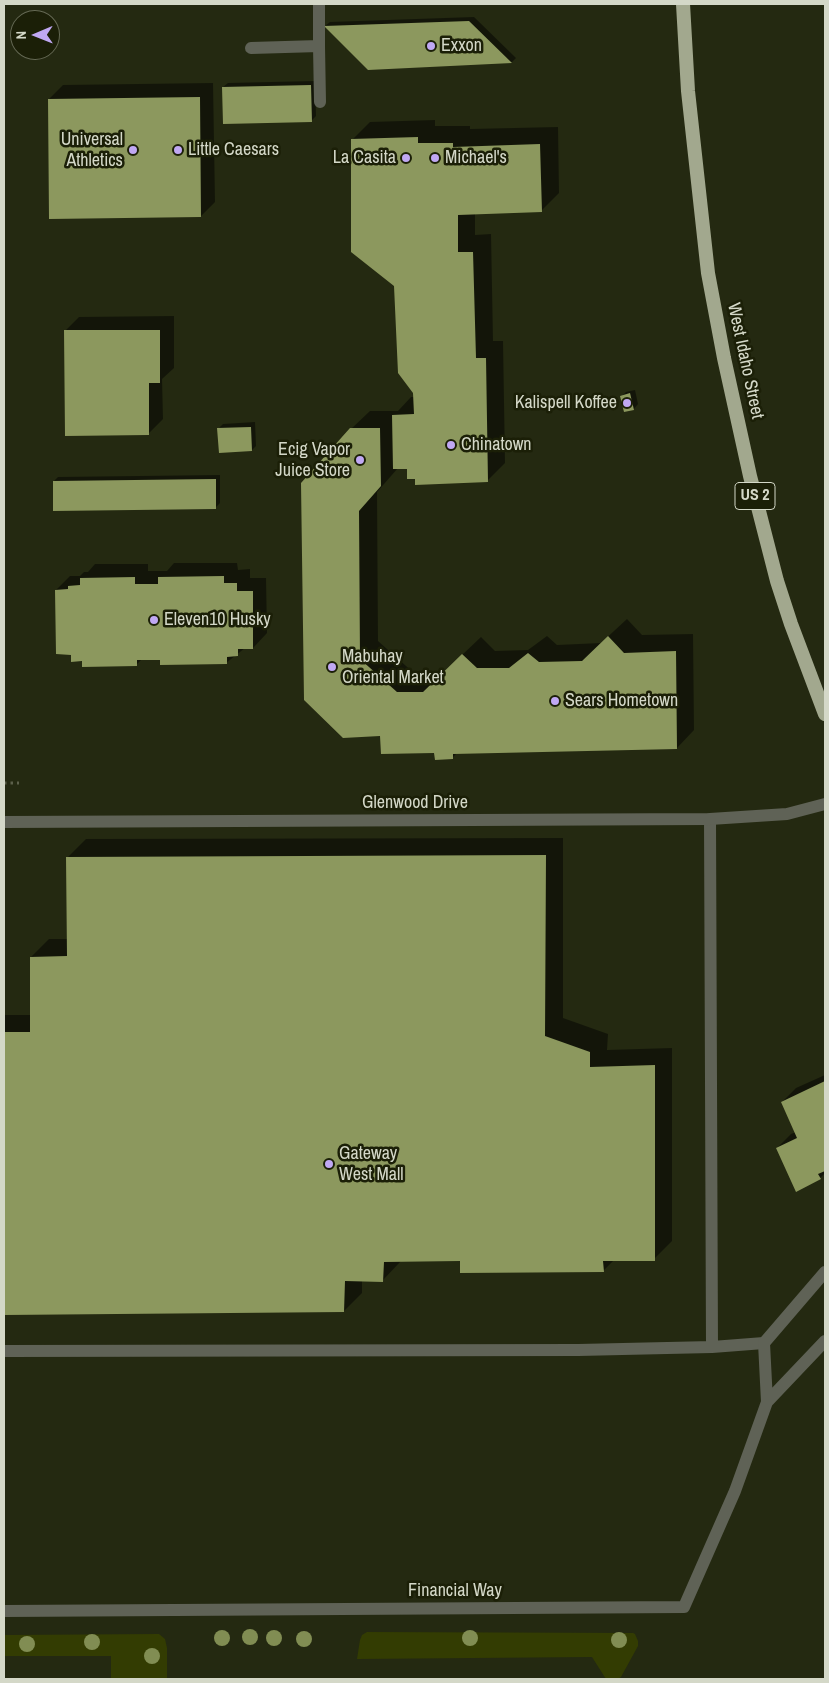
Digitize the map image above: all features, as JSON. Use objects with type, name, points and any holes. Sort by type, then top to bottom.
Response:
[{"type":"highway","name":"West Idaho Street","points":[[683,4],[689,100],[708,273],[724,358],[750,476],[777,581],[825,714]]},
{"type":"street","points":[[319,4],[320,102]]},
{"type":"street","points":[[251,48],[319,46]]},
{"type":"street","name":"Glenwood Drive","points":[[4,822],[710,819],[787,814],[825,804]]},
{"type":"street","points":[[710,819],[712,1347]]},
{"type":"street","points":[[4,1351],[578,1350],[712,1347],[764,1343],[825,1272]]},
{"type":"street","name":"Financial Way","points":[[4,1611],[684,1607],[735,1491],[768,1402],[825,1341]]},
{"type":"street","name":"Financial Way","points":[[764,1343],[768,1402]]},
{"type":"path","points":[[4,783],[19,783]]},
{"type":"green space","points":[[367,1632],[633,1633],[638,1641],[638,1646],[621,1677],[618,1679],[606,1679],[592,1657],[357,1659],[360,1640],[362,1635]]},
{"type":"green space","points":[[159,1634],[165,1639],[167,1648],[167,1679],[111,1679],[111,1656],[4,1656],[4,1635]]},
{"type":"building","points":[[469,21],[512,63],[368,70],[324,26]]},
{"type":"building","points":[[311,85],[312,122],[223,124],[222,87]]},
{"type":"building","points":[[200,97],[201,217],[49,219],[48,99]]},
{"type":"building","points":[[418,137],[418,143],[453,143],[453,147],[540,144],[542,212],[458,215],[458,252],[473,252],[476,358],[486,358],[488,482],[415,485],[415,479],[407,479],[407,469],[393,469],[392,415],[414,414],[413,393],[398,373],[394,286],[351,252],[351,139]]},
{"type":"building","points":[[64,330],[160,330],[160,383],[149,383],[149,435],[65,436]]},
{"type":"building","points":[[630,393],[634,410],[624,412],[620,396]]},
{"type":"building","points":[[251,427],[252,451],[219,453],[217,428]]},
{"type":"building","points":[[350,428],[380,428],[381,486],[359,511],[360,659],[397,692],[423,692],[462,654],[477,668],[509,668],[528,653],[539,662],[582,661],[608,636],[624,653],[676,651],[677,749],[453,754],[453,759],[435,760],[434,753],[381,754],[380,736],[343,738],[304,700],[301,483]]},
{"type":"building","points":[[216,479],[216,509],[53,511],[53,481]]},
{"type":"building","name":"Eleven10 Husky","points":[[224,576],[224,583],[237,583],[237,591],[253,591],[253,649],[238,649],[238,656],[227,657],[227,664],[160,665],[160,660],[137,660],[137,666],[82,667],[82,661],[71,662],[71,655],[56,654],[55,590],[68,589],[68,586],[80,585],[80,578],[135,577],[135,584],[158,584],[158,577]]},
{"type":"building","name":"Gateway West Mall","points":[[546,855],[545,1036],[590,1052],[590,1067],[655,1065],[655,1261],[603,1261],[604,1272],[460,1273],[460,1261],[384,1262],[383,1282],[345,1281],[344,1312],[4,1315],[4,1032],[30,1032],[30,957],[67,956],[66,857]]},
{"type":"building","points":[[825,1081],[825,1171],[818,1174],[821,1179],[796,1192],[776,1148],[797,1138],[781,1102]]},
{"type":"place","name":"Exxon","points":[[431,46]]},
{"type":"place","name":"Universal Athletics","points":[[133,150]]},
{"type":"place","name":"Little Caesars","points":[[178,150]]},
{"type":"place","name":"La Casita","points":[[406,158]]},
{"type":"place","name":"Michael's","points":[[435,158]]},
{"type":"place","name":"Kalispell Koffee","points":[[627,403]]},
{"type":"place","name":"Chinatown","points":[[451,445]]},
{"type":"place","name":"Ecig Vapor Juice Store","points":[[360,460]]},
{"type":"place","name":"Eleven10 Husky","points":[[154,620]]},
{"type":"place","name":"Mabuhay Oriental Market","points":[[332,667]]},
{"type":"place","name":"Sears Hometown","points":[[555,701]]},
{"type":"place","name":"Gateway West Mall","points":[[329,1164]]}]
